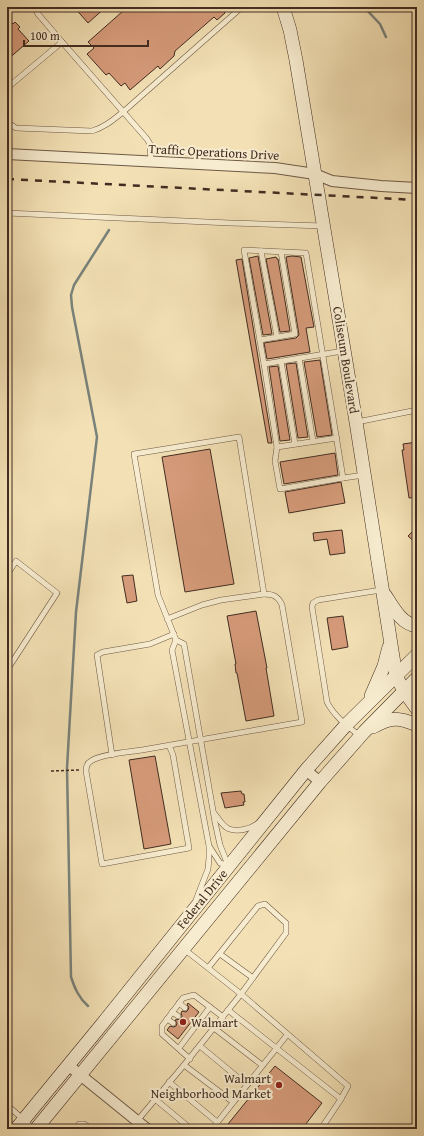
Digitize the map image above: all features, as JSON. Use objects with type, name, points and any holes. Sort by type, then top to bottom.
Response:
[{"type":"main road","name":"Coliseum Boulevard","points":[[283,7],[294,45],[396,676],[404,691],[417,708]]},
{"type":"main road","points":[[382,589],[403,620],[417,626]]},
{"type":"main road","points":[[368,704],[384,666],[390,641]]},
{"type":"main road","name":"Federal Drive","points":[[19,1124],[306,770],[346,725],[417,655]]},
{"type":"main road","name":"Federal Drive","points":[[35,1129],[320,782],[362,734],[417,678]]},
{"type":"main road","points":[[362,734],[380,723],[395,718],[417,725]]},
{"type":"main road","points":[[228,866],[241,877]]},
{"type":"street","name":"Traffic Operations Drive","points":[[7,154],[275,168],[315,174],[332,181],[417,188]]},
{"type":"street","points":[[306,770],[320,782]]},
{"type":"street","points":[[68,1065],[147,1129]]},
{"type":"lane","points":[[34,7],[38,14],[62,42],[144,135],[150,144],[151,161]]},
{"type":"lane","points":[[7,122],[16,128],[92,131],[107,125],[242,7]]},
{"type":"lane","points":[[7,88],[62,42]]},
{"type":"lane","points":[[7,212],[222,223],[324,226]]},
{"type":"lane","points":[[343,478],[306,253],[244,250],[277,447],[275,461],[280,489],[364,475]]},
{"type":"lane","points":[[261,251],[276,337]]},
{"type":"lane","points":[[260,340],[295,334],[281,252]]},
{"type":"lane","points":[[264,364],[344,351]]},
{"type":"lane","points":[[300,358],[313,441]]},
{"type":"lane","points":[[281,361],[295,444]]},
{"type":"lane","points":[[356,422],[417,410]]},
{"type":"lane","points":[[228,866],[220,845],[213,811],[184,644],[175,637],[158,595],[134,454],[239,437],[264,594]]},
{"type":"lane","points":[[277,447],[337,438]]},
{"type":"lane","points":[[7,575],[16,561],[57,593],[7,670]]},
{"type":"lane","points":[[362,734],[346,725],[330,710],[327,702],[312,607],[313,603],[318,600],[382,589]]},
{"type":"lane","points":[[168,619],[200,606],[221,600],[273,594],[279,599],[282,605],[302,722],[189,742],[169,745],[112,755],[91,760],[86,767],[102,864],[189,848],[173,755],[169,745]]},
{"type":"lane","points":[[175,637],[172,650],[210,858],[208,869],[194,909]]},
{"type":"lane","points":[[112,755],[97,655],[103,652],[157,642],[175,637]]},
{"type":"lane","points":[[213,811],[229,829],[241,830],[253,827],[266,818]]},
{"type":"lane","points":[[209,846],[220,863],[228,866]]},
{"type":"lane","points":[[137,1121],[190,1059],[241,994],[286,933],[286,923],[265,904],[258,906],[208,968]]},
{"type":"lane","points":[[183,948],[241,994],[348,1086],[341,1100],[321,1129]]},
{"type":"lane","points":[[220,954],[252,978]]},
{"type":"lane","points":[[190,1059],[162,1034],[162,1026],[179,1003],[183,998],[194,995],[223,1017]]},
{"type":"lane","points":[[179,1003],[185,1008]]},
{"type":"lane","points":[[179,1048],[194,1029],[199,1018],[210,1007]]},
{"type":"lane","points":[[228,1010],[341,1100]]},
{"type":"lane","points":[[172,1012],[178,1016]]},
{"type":"lane","points":[[167,1019],[173,1023]]},
{"type":"lane","points":[[189,1024],[194,1029]]},
{"type":"lane","points":[[214,1028],[262,1065]]},
{"type":"lane","points":[[183,1032],[188,1036]]},
{"type":"lane","points":[[212,1129],[287,1035]]},
{"type":"lane","points":[[200,1046],[247,1085]]},
{"type":"lane","points":[[184,1065],[233,1102]]},
{"type":"lane","points":[[169,1082],[217,1122]]},
{"type":"lane","points":[[155,1099],[191,1129]]},
{"type":"lane","points":[[7,1105],[19,1124],[35,1129]]},
{"type":"lane","points":[[75,1129],[79,1124],[84,1124],[91,1129]]},
{"type":"path","points":[[51,771],[75,771]]},
{"type":"building","points":[[74,7],[106,7],[88,23]]},
{"type":"building","points":[[120,7],[220,7],[225,13],[217,20],[214,17],[175,51],[174,56],[160,69],[158,66],[130,90],[125,83],[121,86],[109,73],[106,75],[87,54],[94,48],[88,42],[123,11]]},
{"type":"building","points":[[7,17],[13,24],[15,22],[20,27],[18,29],[29,41],[7,60]]},
{"type":"building","points":[[258,256],[272,334],[263,335],[249,258]]},
{"type":"building","points":[[276,257],[278,259],[290,331],[280,332],[266,259]]},
{"type":"building","points":[[286,257],[301,257],[314,327],[306,328],[310,352],[267,359],[264,343],[296,338],[299,335]]},
{"type":"building","points":[[242,259],[272,443],[268,443],[236,260]]},
{"type":"building","points":[[320,360],[332,435],[317,437],[304,362]]},
{"type":"building","points":[[296,363],[308,437],[298,438],[286,364]]},
{"type":"building","points":[[278,366],[290,440],[280,441],[269,367]]},
{"type":"building","points":[[417,442],[417,497],[409,498],[402,450],[404,450],[403,444]]},
{"type":"building","points":[[210,449],[234,584],[185,592],[162,457]]},
{"type":"building","points":[[335,453],[338,475],[284,484],[280,462]]},
{"type":"building","points":[[341,482],[345,503],[289,513],[285,492]]},
{"type":"building","points":[[417,527],[417,544],[408,536]]},
{"type":"building","points":[[342,530],[345,553],[330,555],[327,539],[314,541],[313,533]]},
{"type":"building","points":[[133,575],[137,601],[127,603],[122,576]]},
{"type":"building","points":[[256,611],[267,668],[274,716],[246,721],[236,673],[236,664],[227,616]]},
{"type":"building","points":[[343,616],[348,647],[332,650],[327,618]]},
{"type":"building","points":[[155,756],[171,844],[144,849],[129,760]]},
{"type":"building","points":[[241,791],[242,794],[244,794],[244,805],[225,808],[221,793]]},
{"type":"building","points":[[188,1003],[199,1012],[178,1039],[167,1030],[170,1026],[176,1026],[177,1023],[175,1020],[181,1019],[182,1011],[186,1012],[188,1010]]},
{"type":"building","name":"Walmart Neighborhood Market","points":[[275,1066],[322,1103],[302,1129],[224,1129]]},
{"type":"waterway","points":[[364,7],[380,24],[386,37]]},
{"type":"waterway","points":[[88,1006],[82,1000],[71,977],[67,768],[76,612],[97,437],[71,295],[74,285],[109,230]]},
{"type":"railway","points":[[7,179],[417,200]]},
{"type":"place","name":"Walmart","points":[[183,1022]]},
{"type":"place","name":"Walmart Neighborhood Market","points":[[279,1085]]}]
